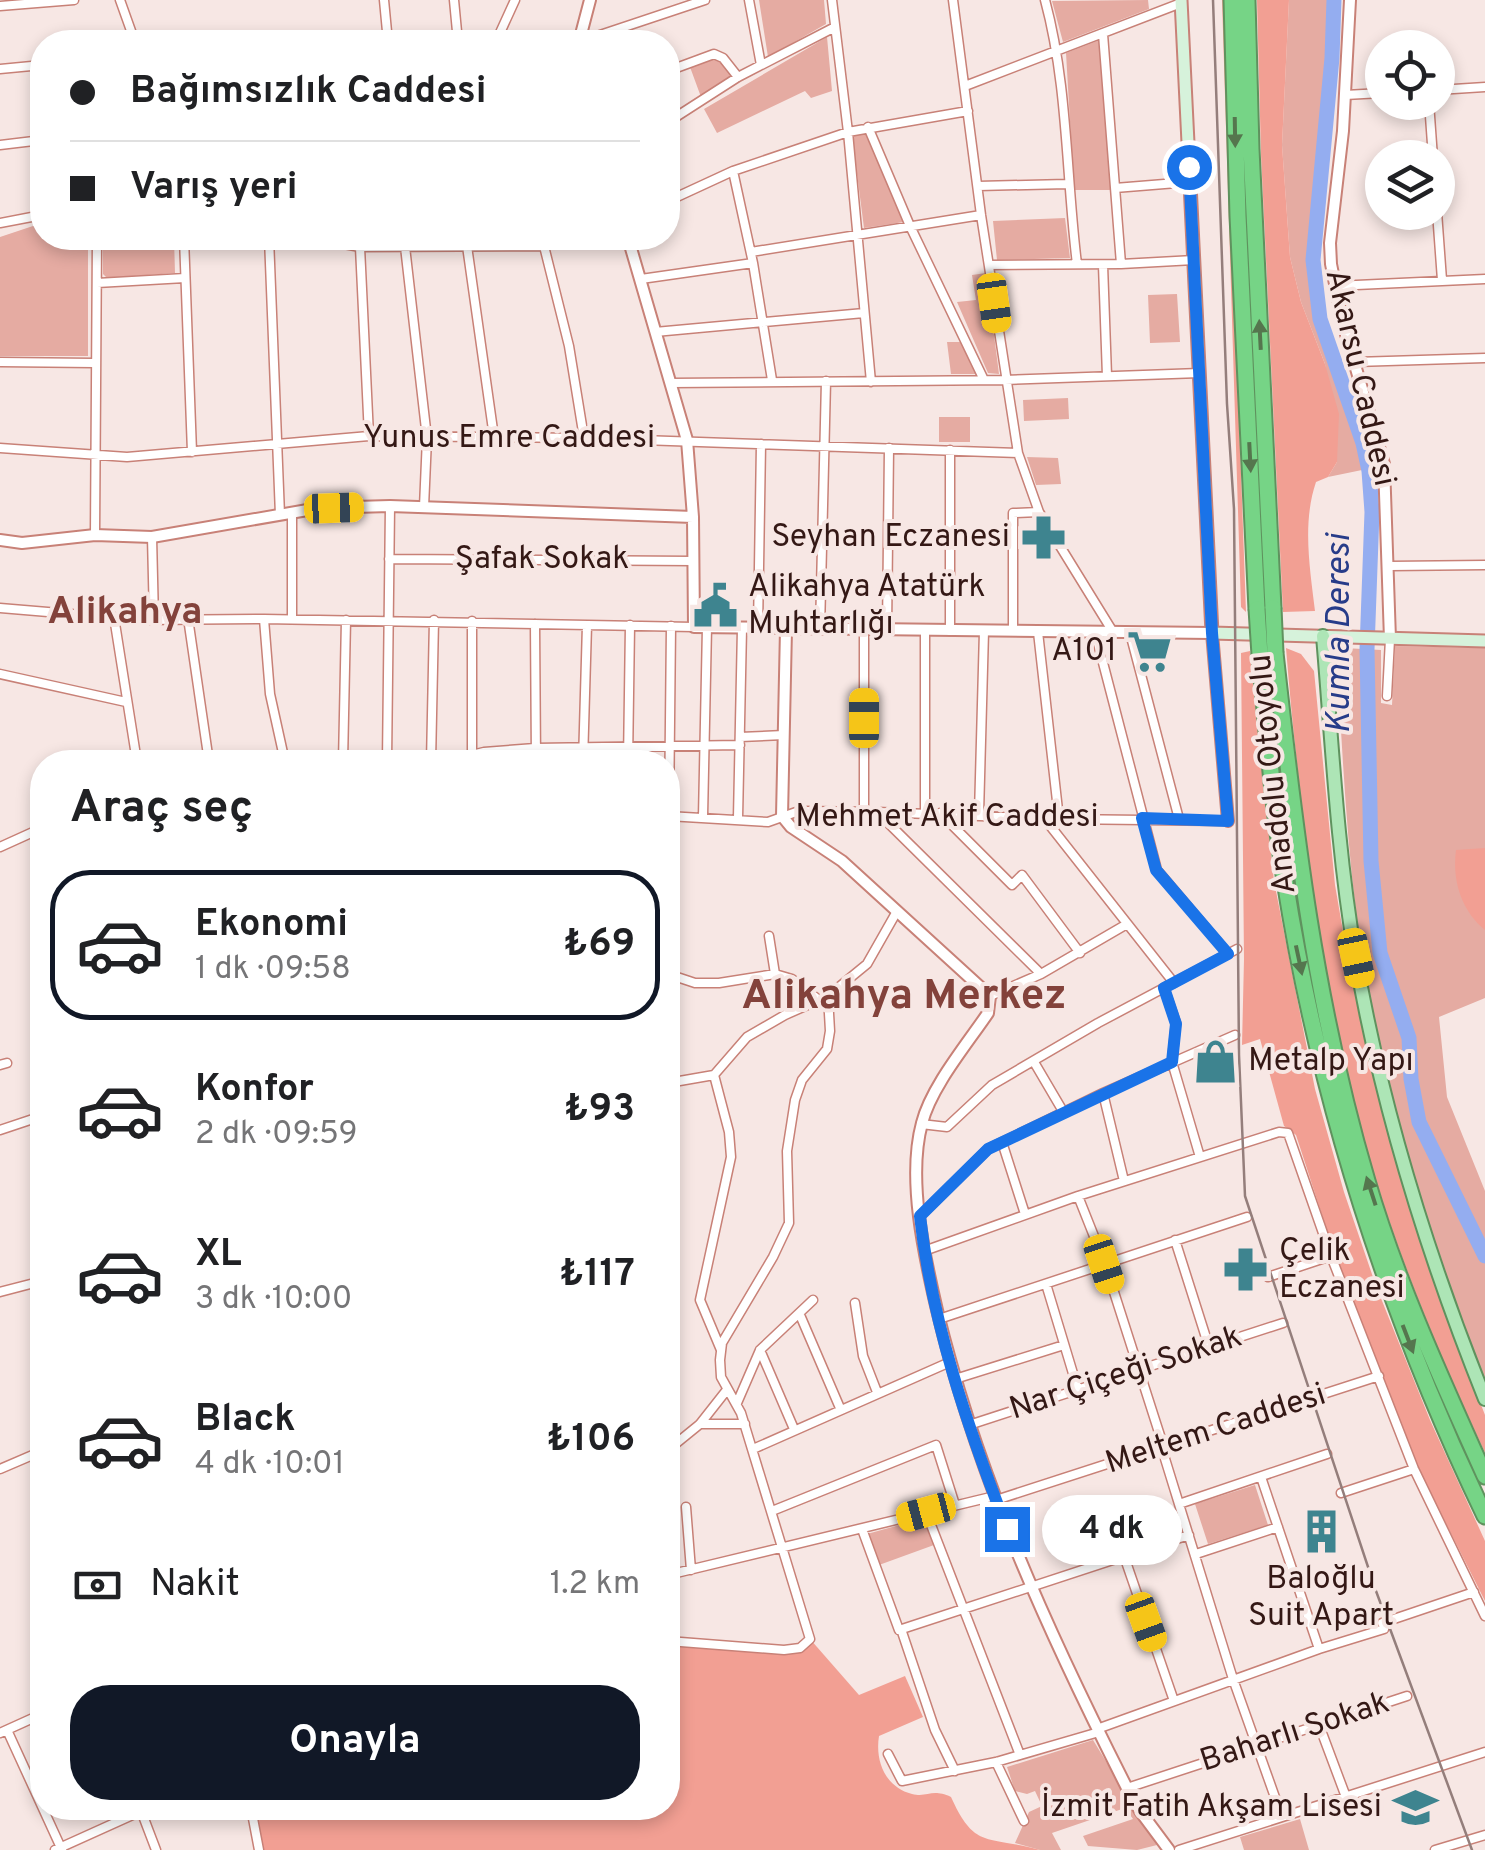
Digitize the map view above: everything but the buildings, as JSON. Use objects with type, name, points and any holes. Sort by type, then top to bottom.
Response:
[{"type":"highway","name":"Anadolu Otoyolu","points":[[1232,0],[1238,216],[1286,892],[1340,1141],[1387,1286],[1485,1516]]},
{"type":"highway","name":"Anadolu Otoyolu","points":[[1247,0],[1265,608]]},
{"type":"highway","name":"Anadolu Otoyolu","points":[[1268,654],[1298,867],[1343,1092],[1368,1186],[1396,1267],[1485,1476]]},
{"type":"main road","points":[[1181,2],[1212,633],[1485,641]]},
{"type":"main road","points":[[1323,636],[1347,895],[1362,990],[1399,1143],[1447,1298],[1485,1399]]},
{"type":"street","points":[[0,6],[74,0]]},
{"type":"street","points":[[120,0],[131,30]]},
{"type":"street","points":[[384,0],[387,30]]},
{"type":"street","points":[[454,0],[457,30]]},
{"type":"street","points":[[501,30],[514,0]]},
{"type":"street","points":[[582,30],[590,0]]},
{"type":"street","points":[[615,30],[705,0]]},
{"type":"street","points":[[749,0],[761,65]]},
{"type":"street","points":[[832,0],[872,382]]},
{"type":"street","points":[[953,0],[1018,453],[1039,512],[1112,632]]},
{"type":"street","points":[[1045,0],[1058,50],[1077,264]]},
{"type":"street","name":"Akarsu Caddesi","points":[[1350,0],[1330,242],[1334,286],[1383,454],[1390,566],[1385,638],[1387,696]]},
{"type":"street","points":[[964,86],[1181,2]]},
{"type":"street","points":[[680,114],[761,65],[835,27]]},
{"type":"street","points":[[1103,34],[1121,264]]},
{"type":"street","points":[[680,67],[717,54],[738,78]]},
{"type":"street","points":[[0,69],[30,65]]},
{"type":"street","points":[[1455,89],[1485,86]]},
{"type":"street","points":[[1345,95],[1365,94]]},
{"type":"street","points":[[680,195],[733,170],[848,132],[968,111]]},
{"type":"street","points":[[868,127],[910,226],[984,380]]},
{"type":"street","points":[[0,146],[30,142]]},
{"type":"street","points":[[733,170],[754,263],[772,380]]},
{"type":"street","points":[[1115,188],[1190,182]]},
{"type":"street","points":[[978,186],[1067,184]]},
{"type":"street","points":[[751,252],[981,215]]},
{"type":"street","points":[[0,223],[30,217]]},
{"type":"street","points":[[1438,230],[1442,280]]},
{"type":"street","points":[[95,536],[97,250]]},
{"type":"street","points":[[184,250],[192,452]]},
{"type":"street","points":[[270,250],[278,446],[292,618]]},
{"type":"street","points":[[360,250],[369,436]]},
{"type":"street","points":[[405,250],[427,438],[424,507]]},
{"type":"street","points":[[468,250],[494,437]]},
{"type":"street","points":[[545,250],[570,346],[584,438]]},
{"type":"street","points":[[632,250],[687,440],[693,518],[694,626]]},
{"type":"street","points":[[989,265],[1196,260]]},
{"type":"street","points":[[642,279],[754,263]]},
{"type":"street","points":[[1102,264],[1107,376]]},
{"type":"street","points":[[97,283],[185,278]]},
{"type":"street","points":[[1334,286],[1485,278]]},
{"type":"street","points":[[655,332],[864,313]]},
{"type":"street","points":[[1355,362],[1485,358]]},
{"type":"street","points":[[0,362],[94,362]]},
{"type":"street","points":[[671,383],[1005,380],[1200,372]]},
{"type":"street","points":[[820,630],[826,381]]},
{"type":"street","name":"Yunus Emre Caddesi","points":[[0,448],[127,457],[369,436],[687,440],[1018,453]]},
{"type":"street","points":[[758,628],[761,444]]},
{"type":"street","points":[[888,448],[888,630]]},
{"type":"street","points":[[950,450],[950,631]]},
{"type":"street","points":[[0,540],[152,536],[319,508],[390,506],[693,518]]},
{"type":"street","points":[[387,750],[390,506]]},
{"type":"street","points":[[1013,632],[1013,513],[1039,512]]},
{"type":"street","points":[[152,536],[154,620]]},
{"type":"street","name":"Şafak Sokak","points":[[389,559],[694,560]]},
{"type":"street","points":[[1390,566],[1485,565]]},
{"type":"street","points":[[0,608],[154,620],[292,618],[820,630],[1212,633],[1228,821]]},
{"type":"street","points":[[114,617],[135,750]]},
{"type":"street","points":[[188,618],[206,750]]},
{"type":"street","points":[[264,618],[270,694],[282,750]]},
{"type":"street","points":[[343,750],[346,620]]},
{"type":"street","points":[[432,750],[434,620]]},
{"type":"street","points":[[472,621],[472,750]]},
{"type":"street","points":[[535,624],[535,748]]},
{"type":"street","points":[[584,750],[587,625]]},
{"type":"street","points":[[628,750],[630,625]]},
{"type":"street","points":[[670,748],[672,626]]},
{"type":"street","points":[[703,817],[707,627]]},
{"type":"street","points":[[738,818],[742,628]]},
{"type":"street","points":[[786,629],[782,816],[791,827],[842,861],[990,996]]},
{"type":"street","points":[[864,630],[864,812]]},
{"type":"street","points":[[925,630],[925,813]]},
{"type":"street","points":[[978,814],[984,631]]},
{"type":"street","points":[[1038,632],[1059,819]]},
{"type":"street","points":[[1095,632],[1156,870],[1228,954]]},
{"type":"street","points":[[1130,633],[1179,819]]},
{"type":"street","points":[[0,674],[126,702]]},
{"type":"street","points":[[517,750],[584,746],[670,748],[784,735]]},
{"type":"street","name":"Mehmet Akif Caddesi","points":[[680,816],[768,822],[799,812],[877,812],[1228,821]]},
{"type":"street","points":[[877,812],[1041,974]]},
{"type":"street","points":[[940,813],[1012,885],[1022,876],[1080,953]]},
{"type":"street","points":[[1044,818],[1174,982]]},
{"type":"street","points":[[0,846],[30,833]]},
{"type":"street","points":[[680,1082],[714,1076],[747,1037],[824,998],[866,964],[896,912]]},
{"type":"street","points":[[990,996],[1041,974],[1127,924]]},
{"type":"street","points":[[769,936],[775,974]]},
{"type":"street","points":[[921,1124],[947,1127],[982,1090],[1237,949]]},
{"type":"street","points":[[680,978],[695,983],[775,974],[792,979],[824,998],[830,1030],[826,1050],[802,1080],[795,1100],[787,1150],[789,1223],[721,1350]]},
{"type":"street","points":[[1164,988],[1176,1024],[1172,1062],[1200,1157]]},
{"type":"street","points":[[990,996],[988,1013],[947,1074],[921,1124],[918,1152],[924,1251],[969,1425],[1029,1586],[1127,1788],[1169,1850]]},
{"type":"street","points":[[920,1216],[982,1155],[1002,1142],[1235,1035]]},
{"type":"street","points":[[1034,1062],[1064,1114]]},
{"type":"street","points":[[680,1642],[784,1650],[806,1645],[810,1639],[754,1450],[737,1402],[720,1377],[721,1350],[700,1300],[731,1158],[729,1132],[714,1076]]},
{"type":"street","points":[[1103,1093],[1124,1181]]},
{"type":"street","points":[[0,1130],[30,1120]]},
{"type":"street","points":[[924,1251],[1237,1144],[1288,1133],[1414,1469],[1485,1616]]},
{"type":"street","points":[[1002,1142],[1025,1214]]},
{"type":"street","points":[[1078,1196],[1104,1264],[1233,1679],[1282,1817]]},
{"type":"street","points":[[939,1319],[1247,1217]]},
{"type":"street","points":[[1175,1240],[1209,1347]]},
{"type":"street","points":[[1268,1277],[1331,1256]]},
{"type":"street","points":[[0,1292],[30,1284]]},
{"type":"street","points":[[1046,1284],[1078,1390]]},
{"type":"street","points":[[737,1402],[760,1350],[812,1300]]},
{"type":"street","points":[[856,1303],[860,1346],[877,1392]]},
{"type":"street","points":[[800,1315],[840,1408]]},
{"type":"street","name":"Nar Çiçeği Sokak","points":[[969,1425],[1283,1323]]},
{"type":"street","points":[[955,1379],[1064,1344]]},
{"type":"street","points":[[760,1350],[794,1429]]},
{"type":"street","points":[[754,1450],[840,1408],[950,1362]]},
{"type":"street","name":"Meltem Caddesi","points":[[680,1572],[995,1498],[1163,1449],[1378,1376]]},
{"type":"street","points":[[680,1440],[700,1424],[726,1390]]},
{"type":"street","points":[[700,1424],[745,1424]]},
{"type":"street","points":[[772,1511],[936,1445],[955,1505]]},
{"type":"street","points":[[1179,1504],[1327,1454]]},
{"type":"street","points":[[0,1469],[30,1456]]},
{"type":"street","points":[[1340,1493],[1414,1469]]},
{"type":"street","points":[[1261,1476],[1319,1649]]},
{"type":"street","points":[[686,1507],[691,1570]]},
{"type":"street","points":[[926,1512],[1020,1755]]},
{"type":"street","points":[[1196,1554],[1278,1527]]},
{"type":"street","points":[[862,1529],[934,1730],[955,1771]]},
{"type":"street","points":[[900,1630],[1189,1534]]},
{"type":"street","points":[[1124,1556],[1174,1700]]},
{"type":"street","points":[[888,1754],[902,1781],[996,1762],[1098,1731],[1474,1592]]},
{"type":"street","name":"Baharlı Sokak","points":[[1127,1788],[1407,1696]]},
{"type":"street","points":[[30,1719],[3,1731],[30,1788]]},
{"type":"street","points":[[1319,1725],[1346,1797]]},
{"type":"street","points":[[1180,1850],[1485,1752]]},
{"type":"street","points":[[996,1762],[1024,1821]]},
{"type":"street","points":[[45,1820],[59,1849],[118,1820]]},
{"type":"street","points":[[147,1820],[156,1850]]},
{"type":"street","points":[[253,1820],[259,1850]]},
{"type":"street","points":[[1435,1850],[1485,1835]]},
{"type":"shaded area","points":[[759,0],[824,0],[826,24],[768,57]]},
{"type":"shaded area","points":[[1148,0],[1149,9],[1063,42],[1052,1]]},
{"type":"shaded area","points":[[1224,0],[1246,612],[1241,607]]},
{"type":"shaded area","points":[[1257,0],[1289,0],[1282,145],[1290,257],[1339,414],[1337,462],[1328,477],[1316,482],[1309,514],[1315,611],[1283,612]]},
{"type":"shaded area","points":[[1289,0],[1329,0],[1309,274],[1317,327],[1350,420],[1362,470],[1328,477],[1337,462],[1325,364],[1301,302],[1290,257],[1282,145]]},
{"type":"shaded area","points":[[827,37],[832,91],[811,98],[805,91],[717,133],[704,109]]},
{"type":"shaded area","points":[[1100,40],[1111,190],[1074,190],[1066,53]]},
{"type":"shaded area","points":[[716,58],[731,71],[731,76],[701,97],[690,67]]},
{"type":"shaded area","points":[[867,132],[904,222],[864,228],[852,135]]},
{"type":"shaded area","points":[[1065,218],[1070,258],[997,260],[993,221]]},
{"type":"shaded area","points":[[30,227],[30,250],[88,250],[88,356],[0,356],[0,237]]},
{"type":"shaded area","points":[[103,250],[174,250],[175,273],[107,278],[103,274]]},
{"type":"shaded area","points":[[986,273],[999,374],[988,373],[957,302],[976,300],[972,275]]},
{"type":"shaded area","points":[[1177,294],[1180,342],[1150,343],[1148,295]]},
{"type":"shaded area","points":[[947,342],[962,342],[977,374],[951,374]]},
{"type":"shaded area","points":[[1068,398],[1069,419],[1024,421],[1023,400]]},
{"type":"shaded area","points":[[939,417],[970,417],[970,442],[939,442]]},
{"type":"shaded area","points":[[1027,457],[1058,458],[1061,484],[1036,485]]},
{"type":"shaded area","points":[[1395,646],[1485,648],[1485,998],[1439,1017],[1447,1097],[1485,1191],[1485,1380],[1407,1150],[1377,1031],[1356,913],[1337,663],[1339,651],[1344,648],[1381,650],[1381,703],[1392,705]]},
{"type":"shaded area","points":[[1286,648],[1301,654],[1314,671],[1335,885],[1348,960],[1415,1222],[1485,1415],[1485,1453],[1414,1289],[1359,1120],[1312,886]]},
{"type":"shaded area","points":[[1250,651],[1274,881],[1315,1089],[1376,1286],[1430,1420],[1485,1541],[1485,1601],[1418,1468],[1335,1255],[1296,1135],[1284,1126],[1260,1039],[1242,1045],[1241,653]]},
{"type":"shaded area","points":[[1485,848],[1485,930],[1464,904],[1455,861],[1456,850]]},
{"type":"shaded area","points":[[1255,1485],[1268,1525],[1208,1544],[1195,1504]]},
{"type":"shaded area","points":[[925,1518],[934,1545],[879,1565],[867,1534]]},
{"type":"shaded area","points":[[810,1639],[859,1695],[905,1676],[923,1717],[879,1736],[879,1755],[889,1779],[912,1794],[939,1793],[951,1797],[967,1826],[984,1838],[1040,1850],[259,1850],[253,1820],[680,1820],[680,1642],[793,1650]]},
{"type":"shaded area","points":[[1093,1740],[1157,1845],[1137,1850],[1088,1846],[1083,1836],[1133,1819],[1125,1808],[1052,1833],[1061,1850],[1040,1850],[1015,1843],[1029,1812],[1042,1806],[1035,1791],[1015,1791],[1007,1767]]},
{"type":"shaded area","points":[[1300,1819],[1309,1850],[1244,1850],[1240,1837]]},
{"type":"waterway","name":"Kumla Deresi","points":[[1334,0],[1313,260],[1320,319],[1369,471],[1371,861],[1380,953],[1409,1038],[1419,1122],[1485,1256]]},
{"type":"tram line","points":[[1213,0],[1234,509],[1239,1055],[1245,1196],[1376,1591],[1472,1850]]},
{"type":"place","name":"Seyhan Eczanesi","points":[[1043,538]]},
{"type":"place","name":"Alikahya Atatürk Muhtarlığı","points":[[715,606]]},
{"type":"place","name":"A101","points":[[1150,652]]},
{"type":"place","name":"Metalp Yapı","points":[[1215,1062]]},
{"type":"place","name":"Çelik Eczanesi","points":[[1246,1270]]},
{"type":"place","name":"Baloğlu Suit Apart","points":[[1321,1532]]},
{"type":"place","name":"İzmit Fatih Akşam Lisesi","points":[[1415,1808]]},
{"type":"district","name":"Alikahya","points":[[125,613]]},
{"type":"district","name":"Alikahya Merkez","points":[[904,997]]},
{"type":"route","points":[[1007,1529],[950,1362],[931,1286],[920,1216],[988,1149],[1172,1062],[1176,1024],[1164,988],[1228,954],[1156,870],[1142,818],[1228,821],[1212,633],[1189,167]]}]
